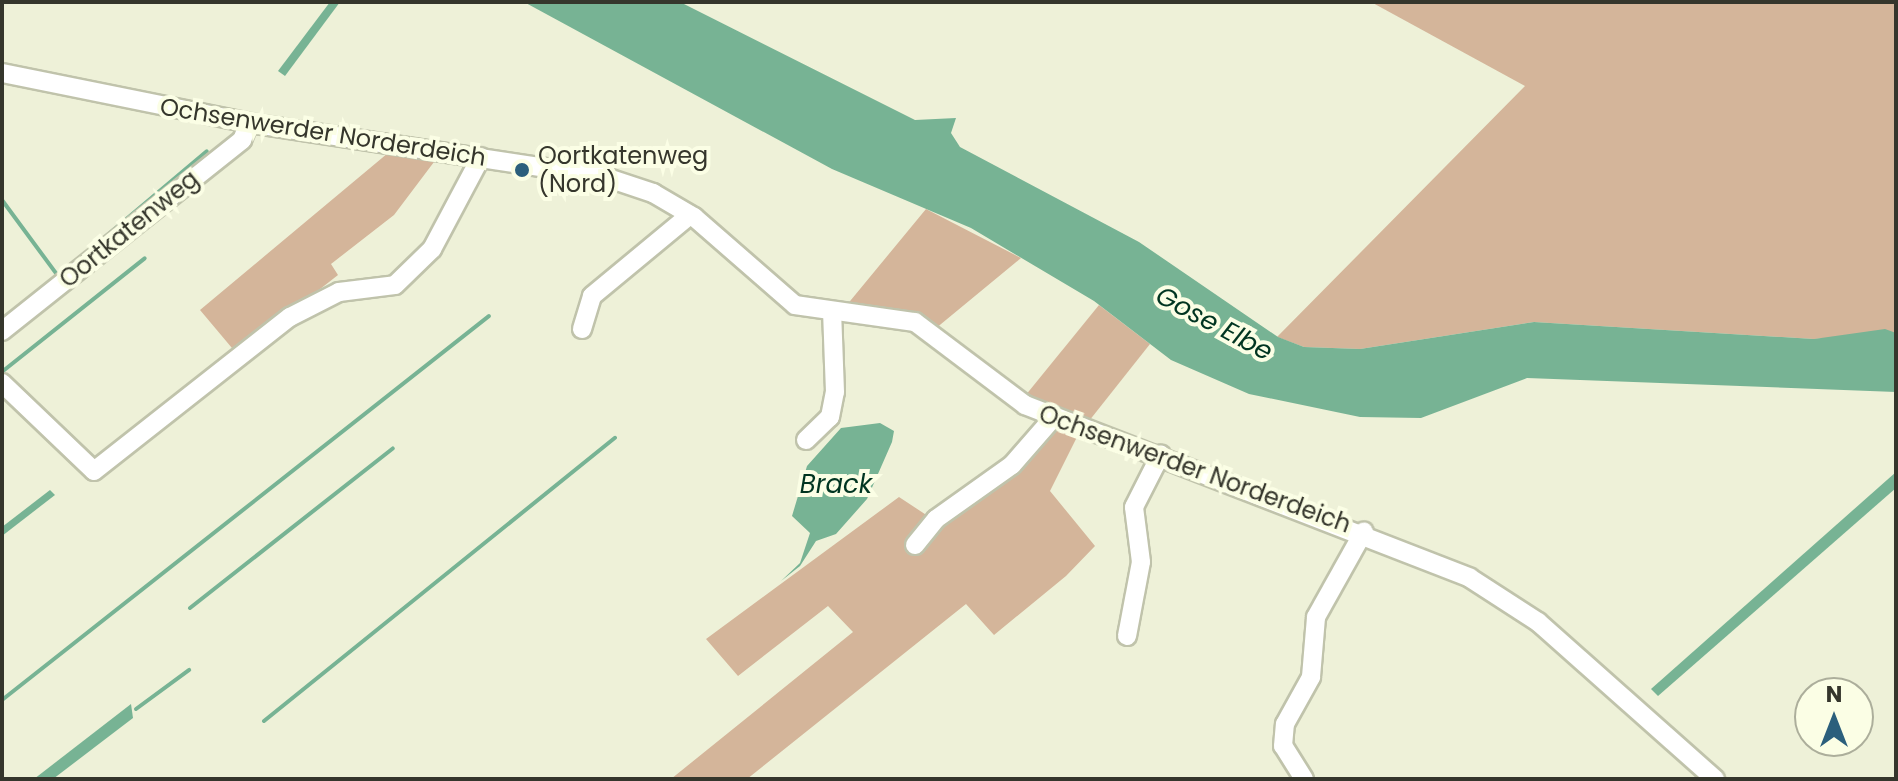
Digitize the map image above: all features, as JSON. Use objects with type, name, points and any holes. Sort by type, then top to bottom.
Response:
[{"type":"street","name":"Ochsenwerder Norderdeich","points":[[2,73],[249,123],[605,177],[690,215],[770,289],[795,305],[915,322],[996,388],[1053,418],[1161,454],[1364,531],[1508,599],[1715,779]]},
{"type":"street","name":"Oortkatenweg","points":[[2,331],[242,140],[249,123]]},
{"type":"street","points":[[2,383],[94,471],[290,317],[339,292],[395,285],[432,249],[481,157]]},
{"type":"street","points":[[582,329],[592,296],[690,215]]},
{"type":"street","points":[[806,440],[832,405],[832,312]]},
{"type":"street","points":[[915,545],[936,519],[1012,465],[1053,418]]},
{"type":"street","points":[[1127,636],[1141,562],[1134,507],[1161,454]]},
{"type":"street","points":[[1304,779],[1283,746],[1285,724],[1311,677],[1316,617],[1364,531]]},
{"type":"shaded area","points":[[1371,2],[1896,2],[1896,333],[1814,339],[1534,322],[1360,349],[1304,347],[1277,337],[1525,86]]},
{"type":"shaded area","points":[[388,153],[437,158],[394,215],[331,264],[338,275],[237,354],[200,310]]},
{"type":"shaded area","points":[[926,209],[1021,258],[935,329],[913,311],[846,306]]},
{"type":"shaded area","points":[[1099,305],[1150,344],[1089,421],[1025,396]]},
{"type":"shaded area","points":[[1049,426],[1079,433],[1050,491],[1095,546],[1066,576],[994,635],[966,604],[747,779],[671,779],[853,632],[828,606],[738,676],[706,639],[899,497],[940,524]]},
{"type":"water","points":[[330,2],[340,2],[285,76],[278,71]]},
{"type":"water","name":"Gose Elbe","points":[[524,2],[680,2],[915,120],[956,118],[951,133],[960,147],[1139,242],[1278,337],[1304,347],[1360,349],[1534,322],[1814,339],[1885,329],[1896,333],[1896,392],[1527,378],[1421,418],[1360,417],[1249,394],[1171,360],[1094,301],[971,228],[832,169]]},
{"type":"water","name":"Brack","points":[[880,423],[894,431],[867,499],[836,534],[816,541],[800,566],[781,581],[800,563],[810,533],[792,516],[807,466],[841,428]]},
{"type":"water","points":[[1896,472],[1896,488],[1658,696],[1651,689]]},
{"type":"water","points":[[50,490],[55,495],[2,536],[2,527]]},
{"type":"water","points":[[131,704],[133,718],[53,779],[34,779]]},
{"type":"waterway","points":[[92,248],[207,151]]},
{"type":"waterway","points":[[2,200],[58,276]]},
{"type":"waterway","points":[[3,371],[145,258]]},
{"type":"waterway","points":[[2,700],[489,316]]},
{"type":"waterway","points":[[264,721],[615,438]]},
{"type":"waterway","points":[[190,608],[393,448]]},
{"type":"waterway","points":[[136,709],[189,670]]},
{"type":"place","name":"Oortkatenweg (Nord)","points":[[522,170]]}]
